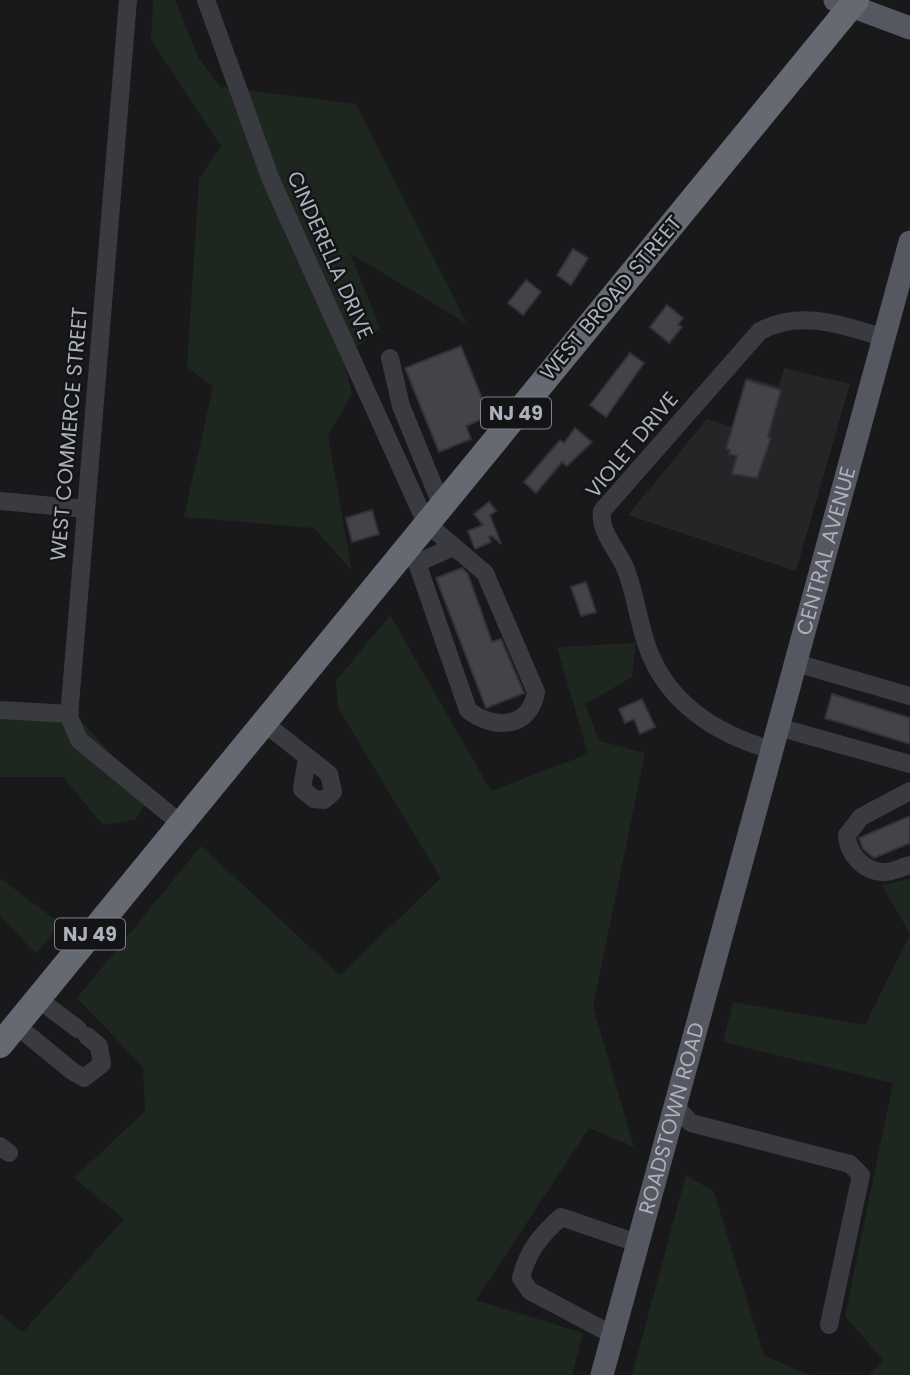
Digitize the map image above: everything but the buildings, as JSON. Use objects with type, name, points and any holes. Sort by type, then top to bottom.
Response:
[{"type":"highway","name":"WEST BROAD STREET","points":[[180,823],[263,722],[410,557],[434,513],[848,1]]},
{"type":"highway","name":"NJ 49","points":[[8,1035],[180,823]]},
{"type":"main road","points":[[848,1],[910,28]]},
{"type":"main road","name":"CENTRAL AVENUE","points":[[741,860],[910,244]]},
{"type":"main road","name":"ROADSTOWN ROAD","points":[[602,1375],[741,860]]},
{"type":"street","name":"WEST COMMERCE STREET","points":[[128,0],[70,714],[72,729],[79,740],[180,823]]},
{"type":"street","name":"CINDERELLA DRIVE","points":[[206,0],[271,180],[434,513]]},
{"type":"street","name":"VIOLET DRIVE","points":[[772,750],[714,728],[670,688],[646,643],[626,568],[603,527],[602,511],[760,331],[776,322],[819,320],[885,338]]},
{"type":"street","points":[[390,358],[401,406],[434,513],[453,547],[485,573],[537,692],[534,706],[516,720],[488,723],[468,709],[410,557],[453,547]]},
{"type":"street","points":[[0,500],[86,509]]},
{"type":"street","points":[[796,663],[910,696]]},
{"type":"street","points":[[0,710],[70,714]]},
{"type":"street","points":[[263,722],[307,758]]},
{"type":"street","points":[[778,727],[910,764]]},
{"type":"street","points":[[910,791],[861,817],[847,835],[854,857],[867,867],[884,872],[910,865]]},
{"type":"street","points":[[8,1035],[85,1078],[102,1064],[99,1046],[38,999]]},
{"type":"street","points":[[674,1105],[691,1123],[850,1164],[861,1175],[829,1325]]},
{"type":"street","points":[[613,1335],[530,1291],[521,1278],[524,1266],[536,1239],[561,1216],[637,1243]]},
{"type":"shaded area","points":[[153,0],[175,0],[198,57],[220,87],[356,104],[467,324],[350,253],[380,328],[343,358],[352,394],[328,436],[352,571],[314,528],[184,517],[213,387],[187,367],[199,179],[221,146],[151,40]]},
{"type":"shaded area","points":[[784,368],[850,384],[796,571],[628,515],[707,419],[733,427],[747,377],[779,386]]},
{"type":"shaded area","points":[[390,615],[491,791],[588,754],[557,647],[636,643],[632,677],[585,704],[599,741],[645,753],[593,1007],[634,1147],[589,1128],[476,1300],[583,1333],[572,1375],[0,1375],[0,1314],[23,1332],[124,1219],[74,1178],[145,1111],[143,1067],[77,998],[201,846],[340,975],[441,878],[338,708],[336,681]]},
{"type":"shaded area","points":[[0,705],[72,710],[149,798],[135,820],[103,825],[63,777],[0,777]]},
{"type":"shaded area","points":[[0,878],[61,924],[36,954],[0,916]]},
{"type":"shaded area","points":[[910,879],[910,934],[882,885]]},
{"type":"shaded area","points":[[910,934],[910,1375],[869,1375],[883,1360],[845,1316],[893,1083],[723,1042],[733,1002],[865,1025]]},
{"type":"shaded area","points":[[686,1175],[714,1192],[764,1356],[810,1375],[632,1375]]}]
